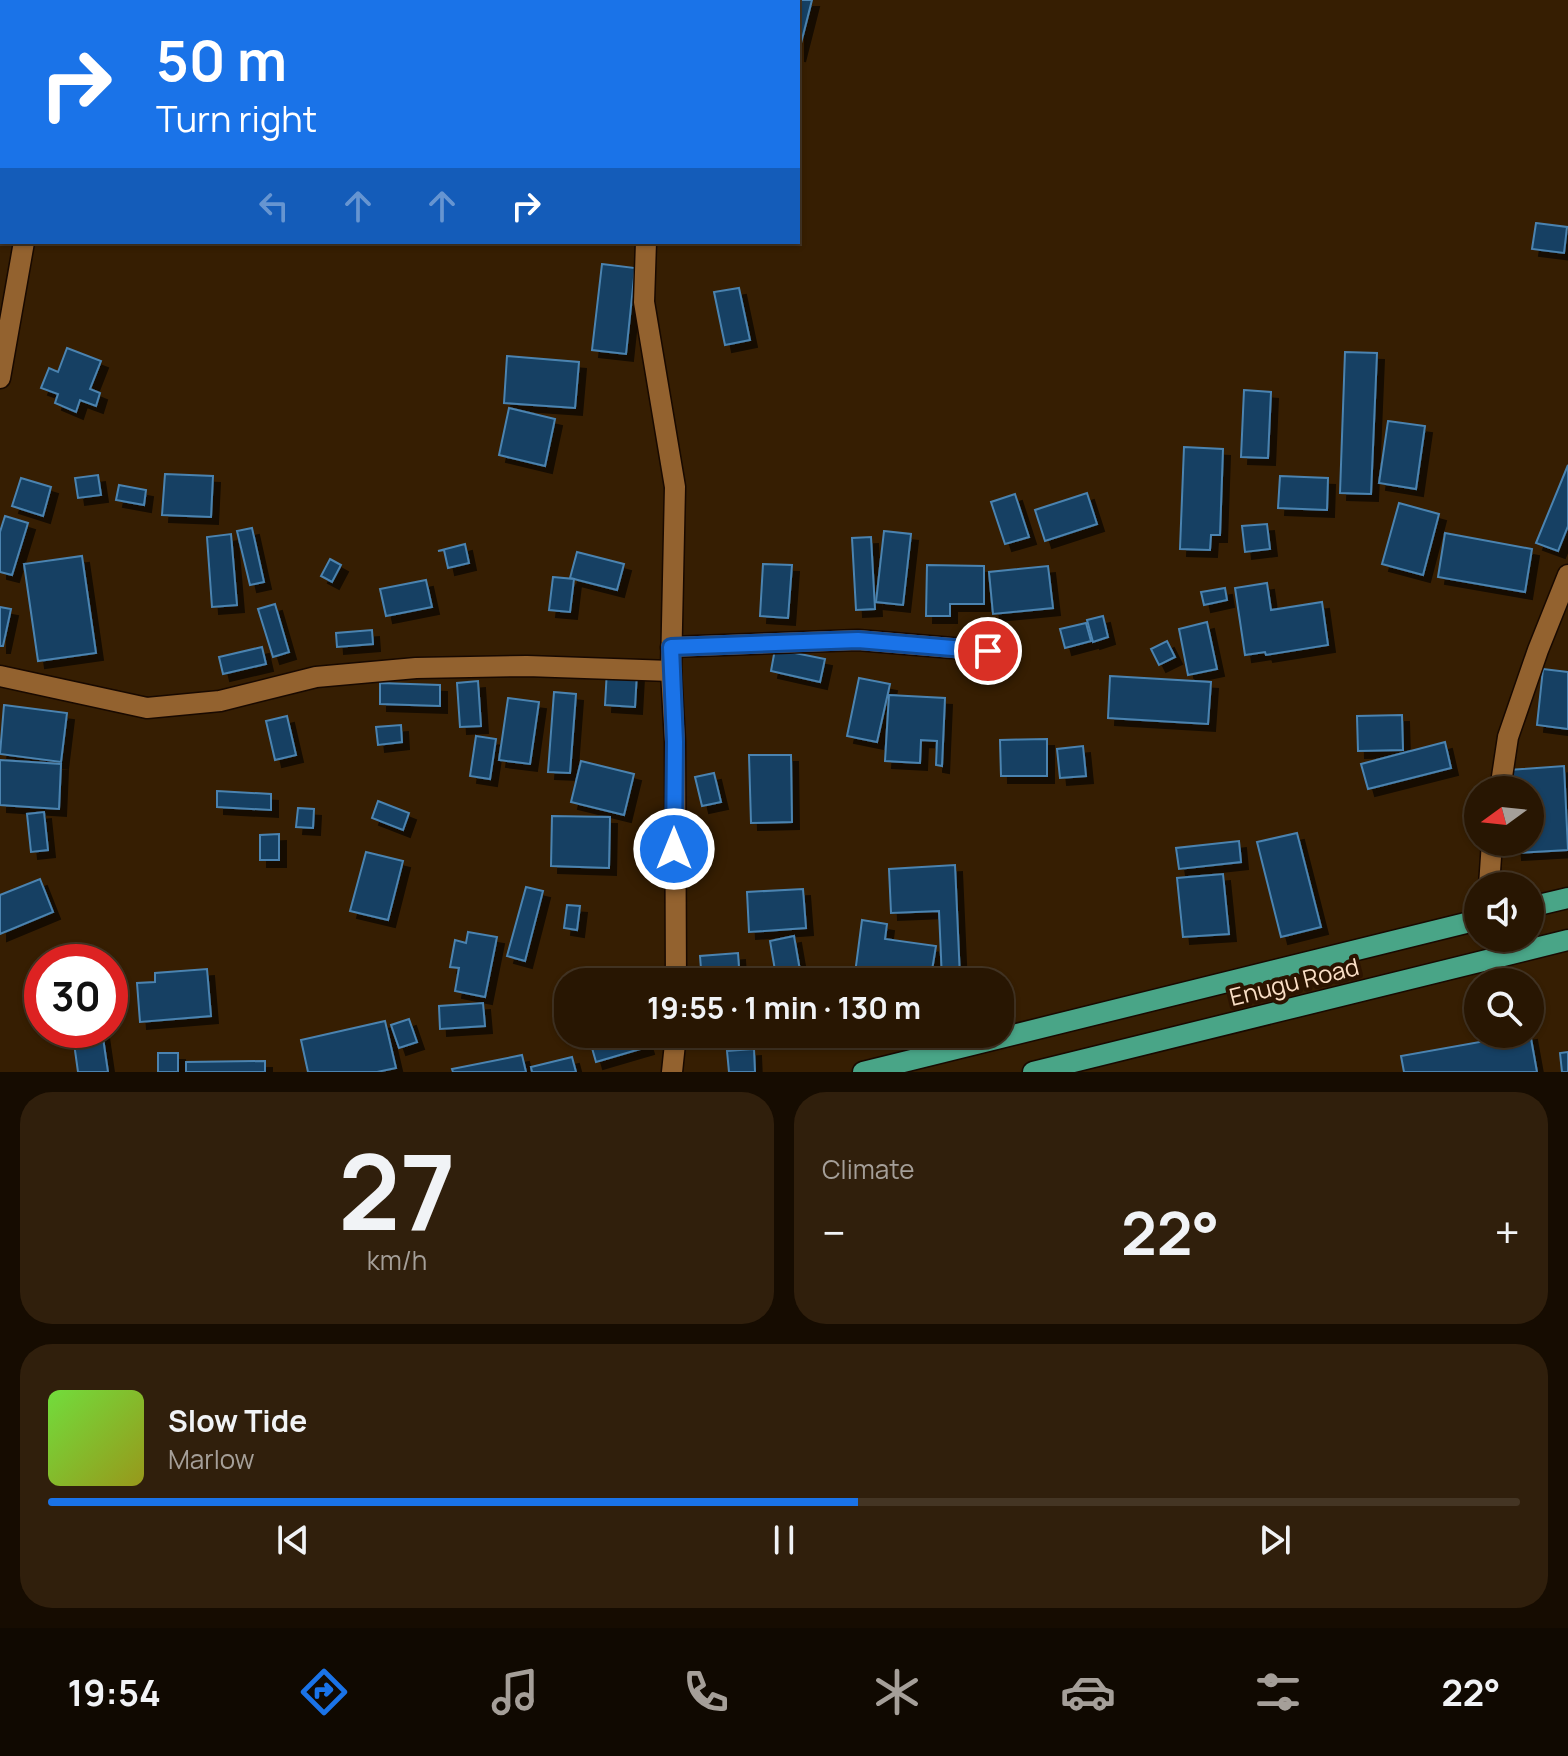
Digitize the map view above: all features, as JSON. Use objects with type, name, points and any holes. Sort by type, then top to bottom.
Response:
[{"type":"main road","points":[[1544,904],[1568,898]]},
{"type":"main road","points":[[863,1072],[1464,923]]},
{"type":"main road","name":"Enugu Road","points":[[1033,1072],[1568,940]]},
{"type":"street","points":[[0,378],[24,244]]},
{"type":"street","points":[[646,244],[644,302],[675,487],[671,671],[675,742],[676,968]]},
{"type":"street","points":[[1502,776],[1508,737],[1568,575]]},
{"type":"street","points":[[671,647],[858,640],[988,651]]},
{"type":"street","points":[[0,676],[147,708],[220,701],[316,677],[416,668],[527,666],[671,671]]},
{"type":"street","points":[[672,1072],[675,1048]]},
{"type":"building","points":[[800,0],[812,0],[800,47]]},
{"type":"building","points":[[1536,223],[1567,227],[1564,253],[1532,249]]},
{"type":"building","points":[[602,264],[635,268],[626,354],[592,350]]},
{"type":"building","points":[[739,288],[750,340],[725,345],[714,292]]},
{"type":"building","points":[[67,348],[101,361],[90,389],[100,393],[96,406],[80,400],[76,412],[55,403],[58,394],[41,388],[49,368],[58,372]]},
{"type":"building","points":[[1345,352],[1377,353],[1371,494],[1340,493]]},
{"type":"building","points":[[507,356],[579,362],[575,408],[504,403]]},
{"type":"building","points":[[1244,390],[1271,392],[1268,458],[1241,457]]},
{"type":"building","points":[[509,408],[555,419],[545,466],[499,455]]},
{"type":"building","points":[[1388,421],[1425,426],[1416,489],[1379,483]]},
{"type":"building","points":[[1184,447],[1223,449],[1220,535],[1211,535],[1210,550],[1180,549]]},
{"type":"building","points":[[1568,465],[1568,526],[1558,551],[1536,543]]},
{"type":"building","points":[[165,474],[213,476],[211,517],[162,515]]},
{"type":"building","points":[[98,475],[101,495],[78,498],[75,478]]},
{"type":"building","points":[[1280,476],[1328,478],[1327,510],[1278,508]]},
{"type":"building","points":[[21,478],[51,487],[43,516],[12,506]]},
{"type":"building","points":[[119,485],[146,490],[144,505],[116,500]]},
{"type":"building","points":[[1087,493],[1097,524],[1045,541],[1035,510]]},
{"type":"building","points":[[1015,494],[1029,537],[1005,544],[991,502]]},
{"type":"building","points":[[1399,503],[1439,514],[1423,575],[1382,564]]},
{"type":"building","points":[[5,516],[28,523],[12,575],[0,572],[0,532]]},
{"type":"building","points":[[1267,524],[1270,549],[1245,552],[1242,526]]},
{"type":"building","points":[[252,528],[264,582],[250,585],[237,531]]},
{"type":"building","points":[[884,531],[911,534],[903,605],[876,602]]},
{"type":"building","points":[[1445,533],[1532,549],[1525,592],[1438,577]]},
{"type":"building","points":[[231,534],[237,605],[212,607],[207,537]]},
{"type":"building","points":[[871,537],[875,609],[856,610],[852,538]]},
{"type":"building","points":[[465,544],[469,563],[448,568],[444,550],[438,551]]},
{"type":"building","points":[[577,552],[624,564],[617,590],[570,578]]},
{"type":"building","points":[[82,556],[96,653],[38,661],[24,564]]},
{"type":"building","points":[[330,559],[341,565],[332,582],[321,576]]},
{"type":"building","points":[[763,564],[792,565],[788,618],[760,616]]},
{"type":"building","points":[[927,565],[984,566],[984,604],[950,604],[950,616],[926,616]]},
{"type":"building","points":[[1048,566],[1053,608],[993,614],[989,572]]},
{"type":"building","points":[[553,577],[574,579],[570,612],[549,610]]},
{"type":"building","points":[[426,580],[432,607],[386,616],[380,589]]},
{"type":"building","points":[[1267,583],[1271,610],[1322,602],[1328,645],[1266,655],[1265,652],[1245,655],[1235,588]]},
{"type":"building","points":[[1225,588],[1227,600],[1204,605],[1201,592]]},
{"type":"building","points":[[275,604],[289,652],[273,657],[258,609]]},
{"type":"building","points":[[0,607],[11,609],[3,646],[0,646]]},
{"type":"building","points":[[1103,616],[1108,637],[1093,642],[1087,620]]},
{"type":"building","points":[[1207,622],[1217,669],[1188,675],[1179,629]]},
{"type":"building","points":[[1086,623],[1091,641],[1065,648],[1060,629]]},
{"type":"building","points":[[372,630],[373,644],[337,647],[336,633]]},
{"type":"building","points":[[1167,641],[1175,657],[1159,665],[1151,649]]},
{"type":"building","points":[[262,647],[266,664],[223,674],[219,657]]},
{"type":"building","points":[[775,649],[825,659],[820,682],[771,671]]},
{"type":"building","points":[[1543,669],[1568,672],[1568,729],[1537,725]]},
{"type":"building","points":[[607,670],[637,672],[635,707],[605,705]]},
{"type":"building","points":[[1110,676],[1211,682],[1208,724],[1108,718]]},
{"type":"building","points":[[859,678],[890,684],[877,742],[847,736]]},
{"type":"building","points":[[478,681],[481,726],[460,727],[457,683]]},
{"type":"building","points":[[380,683],[440,685],[440,706],[380,704]]},
{"type":"building","points":[[554,692],[576,694],[570,773],[548,772]]},
{"type":"building","points":[[889,695],[945,698],[942,766],[936,765],[937,741],[921,740],[920,763],[885,761]]},
{"type":"building","points":[[508,698],[539,702],[530,764],[499,760]]},
{"type":"building","points":[[4,705],[67,713],[61,762],[0,754]]},
{"type":"building","points":[[1402,715],[1403,750],[1358,751],[1357,716]]},
{"type":"building","points":[[287,716],[296,755],[275,760],[266,721]]},
{"type":"building","points":[[401,725],[402,742],[378,745],[376,727]]},
{"type":"building","points":[[476,736],[496,739],[490,779],[470,776]]},
{"type":"building","points":[[1047,739],[1047,776],[1001,776],[1000,740]]},
{"type":"building","points":[[1445,742],[1451,768],[1368,789],[1361,764]]},
{"type":"building","points":[[1083,746],[1086,776],[1060,778],[1057,749]]},
{"type":"building","points":[[749,755],[791,755],[792,822],[751,823]]},
{"type":"building","points":[[0,760],[61,764],[59,809],[0,805]]},
{"type":"building","points":[[581,761],[634,774],[624,815],[571,802]]},
{"type":"building","points":[[1564,766],[1568,850],[1544,851],[1544,776],[1509,776],[1509,770]]},
{"type":"building","points":[[714,773],[721,802],[702,806],[695,777]]},
{"type":"building","points":[[217,791],[271,794],[271,810],[217,807]]},
{"type":"building","points":[[378,801],[409,813],[403,830],[372,818]]},
{"type":"building","points":[[298,808],[314,809],[313,828],[296,827]]},
{"type":"building","points":[[44,812],[48,850],[31,852],[27,814]]},
{"type":"building","points":[[552,816],[610,817],[609,868],[551,866]]},
{"type":"building","points":[[1297,833],[1321,927],[1281,937],[1257,842]]},
{"type":"building","points":[[279,834],[279,860],[260,860],[260,835]]},
{"type":"building","points":[[1239,841],[1241,862],[1179,869],[1176,848]]},
{"type":"building","points":[[366,852],[403,861],[388,920],[350,911]]},
{"type":"building","points":[[955,865],[960,968],[942,968],[939,911],[891,913],[889,869]]},
{"type":"building","points":[[1223,874],[1229,934],[1183,937],[1177,878]]},
{"type":"building","points":[[40,879],[53,912],[0,934],[0,895]]},
{"type":"building","points":[[526,887],[543,891],[525,961],[507,956]]},
{"type":"building","points":[[803,889],[806,928],[749,932],[747,892]]},
{"type":"building","points":[[567,905],[580,906],[577,930],[564,928]]},
{"type":"building","points":[[862,920],[887,924],[885,939],[936,946],[932,968],[856,968]]},
{"type":"building","points":[[468,932],[497,937],[485,997],[455,991],[459,968],[450,967],[455,940],[466,943]]},
{"type":"building","points":[[794,936],[800,968],[775,968],[770,941]]},
{"type":"building","points":[[738,953],[739,968],[701,968],[700,956]]},
{"type":"building","points":[[207,969],[211,1016],[140,1022],[137,983],[155,982],[155,973]]},
{"type":"building","points":[[483,1003],[485,1026],[440,1029],[439,1006]]},
{"type":"building","points":[[409,1019],[417,1042],[399,1048],[391,1025]]},
{"type":"building","points":[[385,1021],[396,1068],[377,1072],[308,1072],[301,1040]]},
{"type":"building","points":[[1464,1045],[1464,1048],[1533,1048],[1537,1072],[1404,1072],[1401,1056]]},
{"type":"building","points":[[75,1048],[104,1048],[108,1072],[78,1072]]},
{"type":"building","points":[[592,1048],[644,1048],[596,1062]]},
{"type":"building","points":[[754,1049],[755,1072],[729,1072],[727,1051]]},
{"type":"building","points":[[1568,1052],[1568,1072],[1562,1072],[1560,1053]]},
{"type":"building","points":[[158,1053],[178,1053],[178,1072],[158,1072]]},
{"type":"building","points":[[522,1055],[526,1072],[453,1072],[452,1069]]},
{"type":"building","points":[[572,1057],[576,1072],[532,1072],[531,1067]]},
{"type":"building","points":[[265,1061],[265,1072],[186,1072],[186,1062]]},
{"type":"route","points":[[674,849],[675,742],[671,647],[858,640],[988,651]]}]
